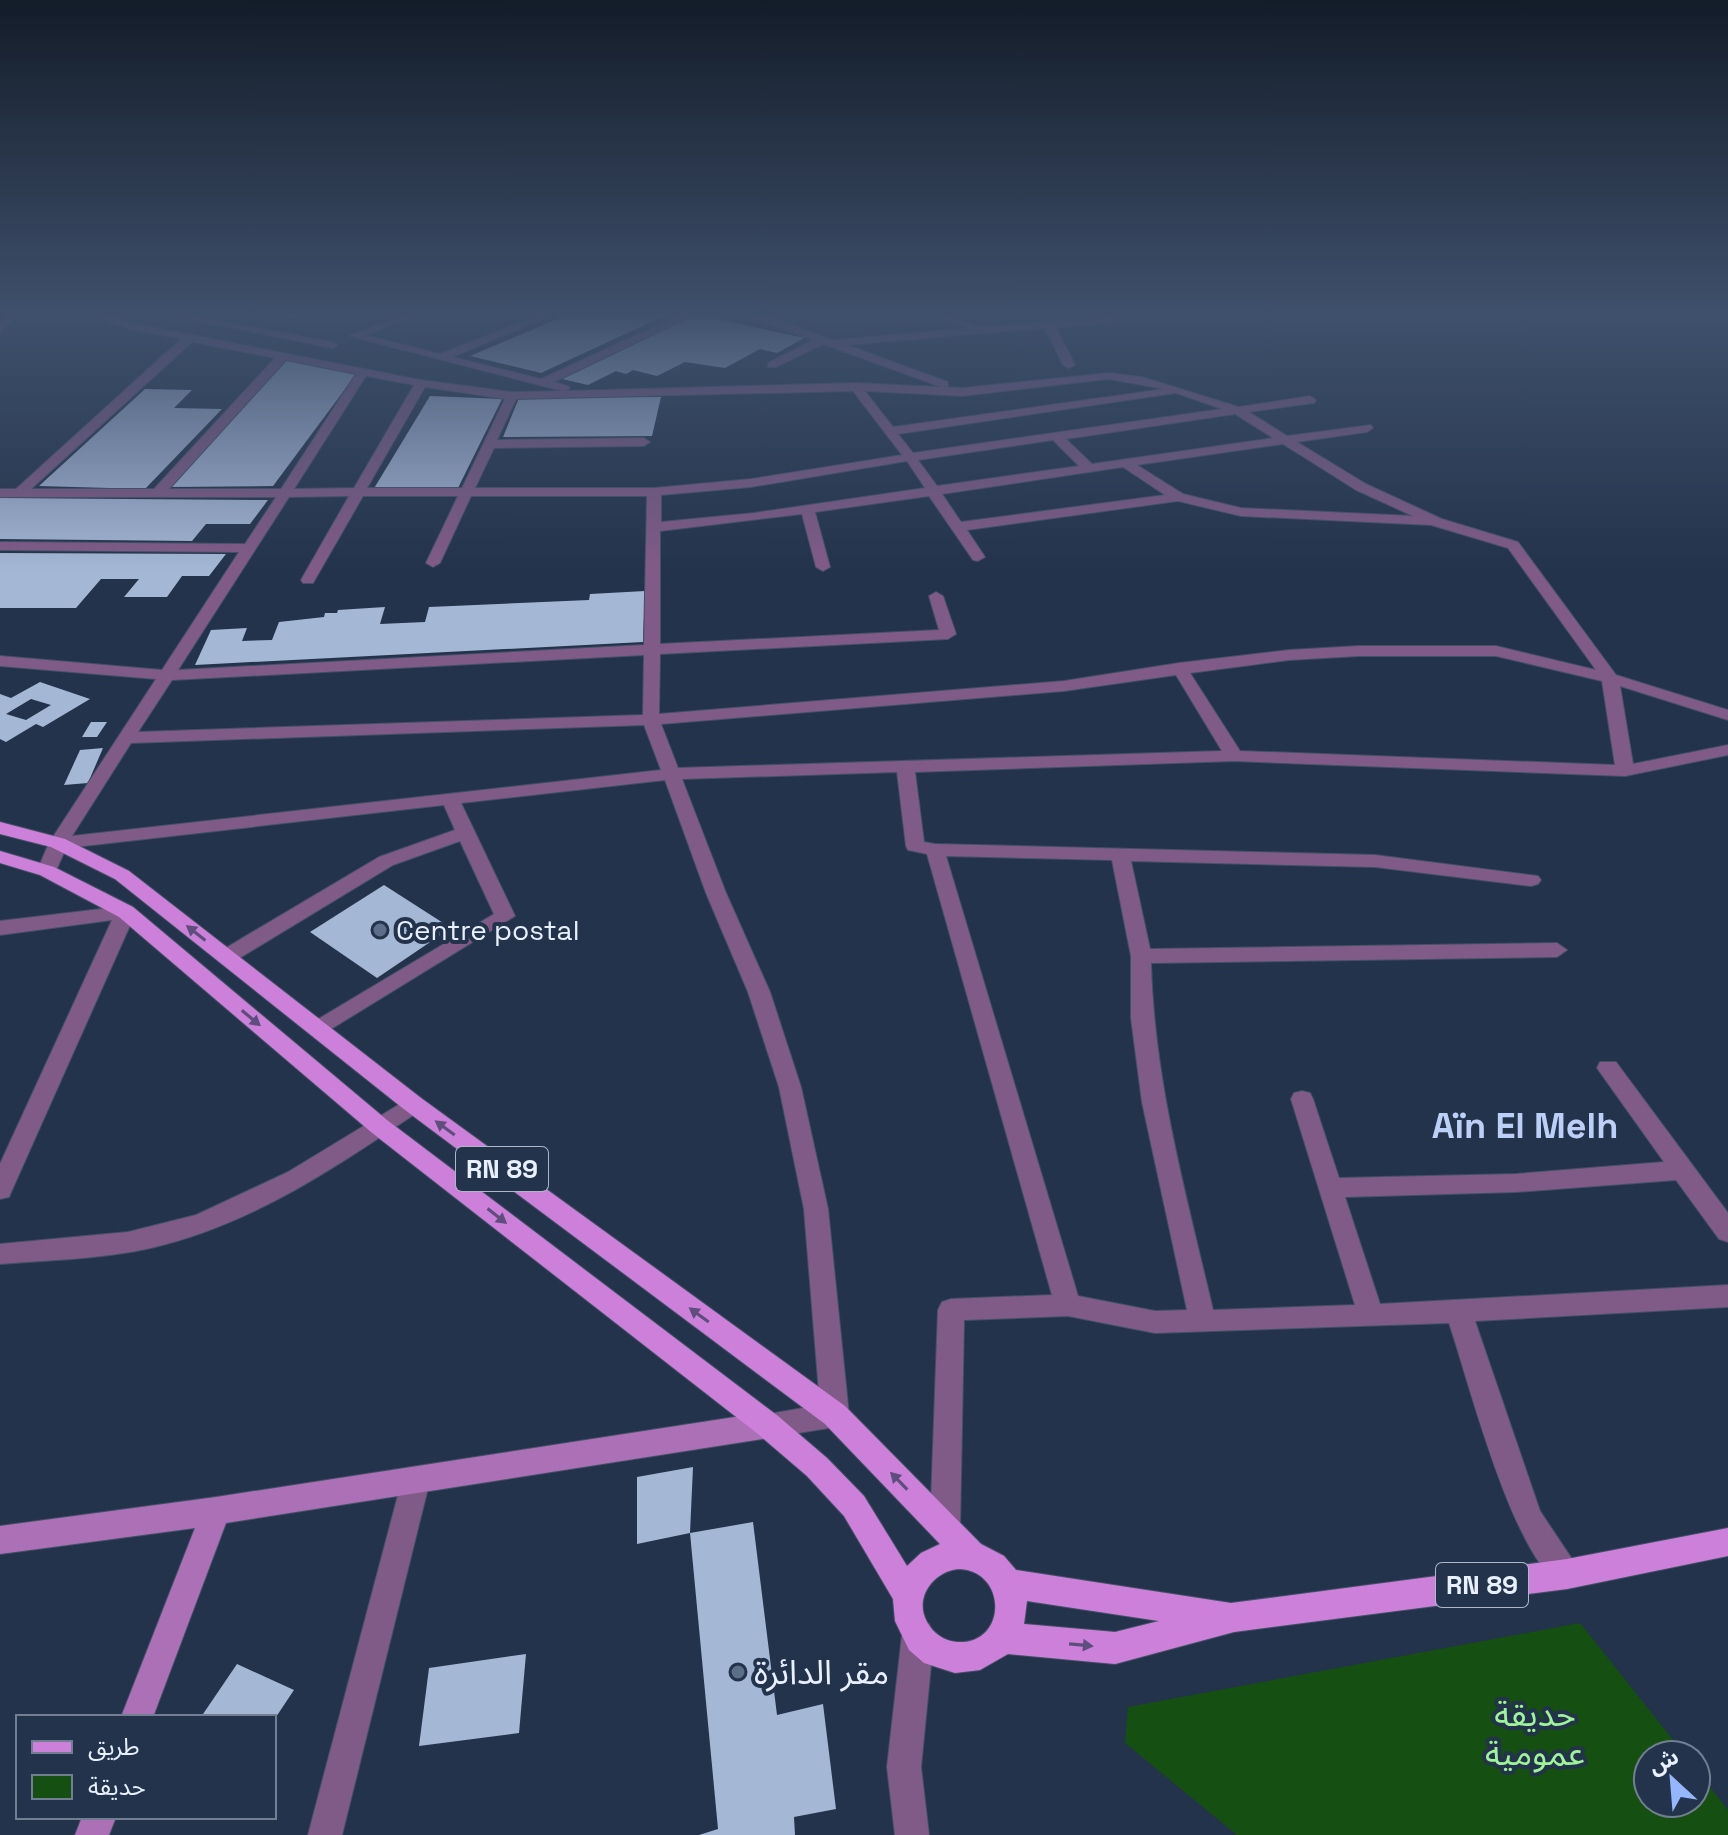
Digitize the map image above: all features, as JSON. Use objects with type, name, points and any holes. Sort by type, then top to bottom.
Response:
[{"type":"main road","name":"RN 89","points":[[0,828],[58,843],[122,875],[413,1104],[835,1415],[973,1557]]},
{"type":"main road","name":"RN 89","points":[[0,857],[47,871],[126,912],[379,1126],[768,1425],[817,1467],[854,1506],[909,1597]]},
{"type":"main road","name":"RN 89","points":[[1004,1638],[1115,1648],[1234,1617],[1567,1574],[1728,1542]]},
{"type":"main road","points":[[955,1554],[973,1557],[998,1571],[1006,1583],[1013,1611],[1011,1625],[1004,1638],[989,1651],[971,1658],[951,1657],[933,1650],[918,1635],[911,1624],[909,1597],[913,1580],[932,1563],[955,1554]]},
{"type":"main road","name":"RN 89","points":[[1006,1583],[1234,1617]]},
{"type":"street","points":[[19,493],[121,400]]},
{"type":"street","points":[[157,494],[243,400]]},
{"type":"street","points":[[47,871],[58,843],[345,400]]},
{"type":"street","points":[[308,580],[411,400]]},
{"type":"street","points":[[433,563],[510,400]]},
{"type":"street","points":[[866,400],[910,457],[978,557]]},
{"type":"street","points":[[940,400],[976,405]]},
{"type":"street","points":[[963,400],[1007,415],[1120,400]]},
{"type":"street","points":[[890,431],[1001,400]]},
{"type":"street","points":[[1208,400],[1237,410],[1280,440],[1361,487],[1437,522],[1513,545],[1610,678],[1625,771]]},
{"type":"street","points":[[0,493],[654,492],[751,483],[1310,400]]},
{"type":"street","points":[[1007,415],[1032,439]]},
{"type":"street","points":[[654,527],[720,522],[1367,428]]},
{"type":"street","points":[[1056,436],[1089,468]]},
{"type":"street","points":[[490,444],[644,442]]},
{"type":"street","points":[[1125,463],[1178,497],[1241,512],[1437,522]]},
{"type":"street","points":[[0,1540],[216,1511],[835,1415],[816,1209],[790,1087],[759,992],[651,720],[654,492]]},
{"type":"street","points":[[958,527],[1178,497]]},
{"type":"street","points":[[807,509],[823,567]]},
{"type":"street","points":[[0,546],[250,548]]},
{"type":"street","points":[[0,661],[168,675],[948,634],[936,596]]},
{"type":"street","points":[[125,738],[651,720],[1064,686],[1289,655],[1496,651],[1610,678],[1728,715]]},
{"type":"street","points":[[1179,668],[1234,756]]},
{"type":"street","points":[[58,843],[671,774],[1234,756],[1625,771],[1728,750]]},
{"type":"street","points":[[905,766],[915,846],[935,850],[1375,861],[1531,880]]},
{"type":"street","points":[[318,1029],[505,916],[451,801]]},
{"type":"street","points":[[226,957],[386,861],[466,833]]},
{"type":"street","points":[[935,850],[1068,1305]]},
{"type":"street","points":[[1121,857],[1141,956],[1142,1018],[1153,1102],[1203,1321]]},
{"type":"street","points":[[0,928],[126,912]]},
{"type":"street","points":[[0,1190],[126,912]]},
{"type":"street","points":[[1141,956],[1557,950]]},
{"type":"street","points":[[1608,1068],[1728,1232]]},
{"type":"street","points":[[1302,1099],[1371,1316]]},
{"type":"street","points":[[0,1254],[97,1246],[170,1233],[243,1207],[307,1173],[413,1104]]},
{"type":"street","points":[[1331,1188],[1516,1183],[1683,1170]]},
{"type":"street","points":[[945,1529],[951,1310],[1068,1305],[1155,1322],[1371,1316],[1728,1296]]},
{"type":"street","points":[[1459,1312],[1528,1518],[1567,1574]]},
{"type":"street","points":[[325,1835],[416,1480]]},
{"type":"street","points":[[138,1715],[216,1511]]},
{"type":"street","points":[[912,1835],[904,1767],[918,1635]]},
{"type":"green space","name":"حديقة عمومية","points":[[1580,1623],[1672,1739],[1632,1739],[1632,1819],[1712,1819],[1712,1790],[1728,1810],[1728,1835],[1237,1835],[1125,1743],[1128,1707]]},
{"type":"building","points":[[133,400],[182,400],[174,408],[222,409],[145,489],[39,486]]},
{"type":"building","points":[[251,400],[337,400],[273,486],[171,487]]},
{"type":"building","points":[[428,400],[502,400],[457,490],[373,490]]},
{"type":"building","points":[[518,400],[660,400],[652,436],[503,437]]},
{"type":"building","points":[[0,498],[268,500],[250,524],[206,524],[192,541],[0,539]]},
{"type":"building","points":[[0,553],[226,554],[209,576],[182,576],[167,597],[124,597],[139,579],[101,579],[76,608],[0,608]]},
{"type":"building","points":[[645,591],[643,642],[195,665],[211,630],[247,628],[242,641],[272,640],[279,622],[324,617],[325,613],[337,613],[338,610],[385,607],[380,624],[425,622],[429,607],[589,600],[590,594]]},
{"type":"building","points":[[40,682],[90,699],[43,727],[36,724],[6,742],[0,739],[0,694],[11,698]],"holes":[[[31,699],[51,705],[26,720],[6,714]]]},
{"type":"building","points":[[91,722],[107,722],[97,737],[82,737]]},
{"type":"building","points":[[103,748],[88,783],[64,785],[80,750]]},
{"type":"building","name":"Centre postal","points":[[384,885],[451,928],[377,978],[310,932]]},
{"type":"building","points":[[693,1467],[690,1533],[637,1544],[637,1477]]},
{"type":"building","name":"مقر الدائرة","points":[[753,1522],[777,1715],[823,1704],[836,1809],[794,1817],[795,1835],[699,1835],[718,1829],[690,1533]]},
{"type":"building","points":[[526,1654],[519,1733],[419,1746],[429,1668]]},
{"type":"building","points":[[237,1664],[294,1690],[276,1717],[202,1715]]},
{"type":"place","name":"Centre postal","points":[[380,930]]},
{"type":"place","name":"مقر الدائرة","points":[[738,1672]]},
{"type":"district","name":"Aïn El Melh","points":[[1525,1126]]}]
